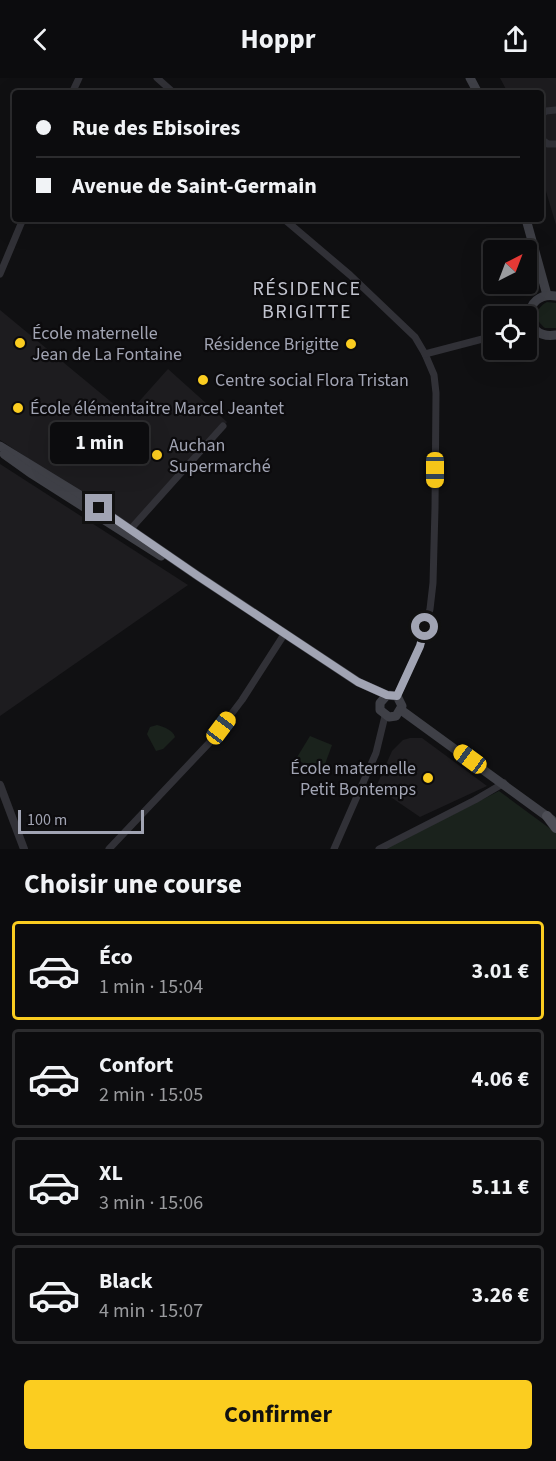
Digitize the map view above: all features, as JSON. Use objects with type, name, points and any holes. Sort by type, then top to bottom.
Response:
[{"type":"main road","points":[[527,222],[551,296],[536,301],[533,306]]},
{"type":"main road","points":[[537,331],[555,338]]},
{"type":"main road","points":[[0,446],[37,467],[129,532],[148,549],[198,576],[358,682],[387,695],[397,696],[402,703],[401,710],[393,717],[385,716],[380,710],[380,703],[387,695]]},
{"type":"main road","points":[[0,451],[32,474],[129,532]]},
{"type":"main road","points":[[358,682],[380,703]]},
{"type":"main road","points":[[401,710],[504,783],[551,819],[556,828]]},
{"type":"street","points":[[157,78],[171,90]]},
{"type":"street","points":[[0,274],[21,222]]},
{"type":"street","points":[[287,222],[415,337],[434,375],[436,393],[433,583],[430,609],[420,646],[397,696]]},
{"type":"street","points":[[425,354],[483,339]]},
{"type":"street","points":[[129,532],[222,426]]},
{"type":"street","points":[[109,849],[210,742],[242,700],[285,633]]},
{"type":"street","points":[[334,849],[376,753],[385,716]]},
{"type":"street","points":[[379,849],[504,783]]},
{"type":"street","points":[[0,785],[24,849]]},
{"type":"shaded area","points":[[500,78],[556,78],[556,225],[544,185],[544,90],[506,90]]},
{"type":"shaded area","points":[[547,302],[556,303],[556,328],[545,328],[541,325],[537,314]]},
{"type":"shaded area","points":[[0,310],[127,415],[168,369],[227,422],[133,527],[0,440]]},
{"type":"shaded area","points":[[0,464],[188,585],[0,716]]},
{"type":"shaded area","points":[[157,725],[170,731],[175,737],[163,749],[156,751],[147,734],[150,727]]},
{"type":"shaded area","points":[[310,736],[332,745],[325,764],[303,763],[296,759]]},
{"type":"shaded area","name":"École maternelle Petit Bontemps","points":[[422,738],[487,786],[420,817],[376,787],[392,751],[403,740]]},
{"type":"shaded area","points":[[499,791],[556,833],[556,849],[385,849]]},
{"type":"place","name":"École maternelle Jean de La Fontaine","points":[[20,343]]},
{"type":"place","name":"Résidence Brigitte","points":[[351,344]]},
{"type":"place","name":"Centre social Flora Tristan","points":[[203,380]]},
{"type":"place","name":"École élémentaitre Marcel Jeantet","points":[[18,408]]},
{"type":"place","name":"Auchan Supermarché","points":[[157,455]]},
{"type":"place","name":"École maternelle Petit Bontemps","points":[[428,778]]},
{"type":"district","name":"RÉSIDENCE BRIGITTE","points":[[307,300]]},
{"type":"route","points":[[99,508],[358,682],[387,695],[397,696],[420,646],[425,627]]}]
